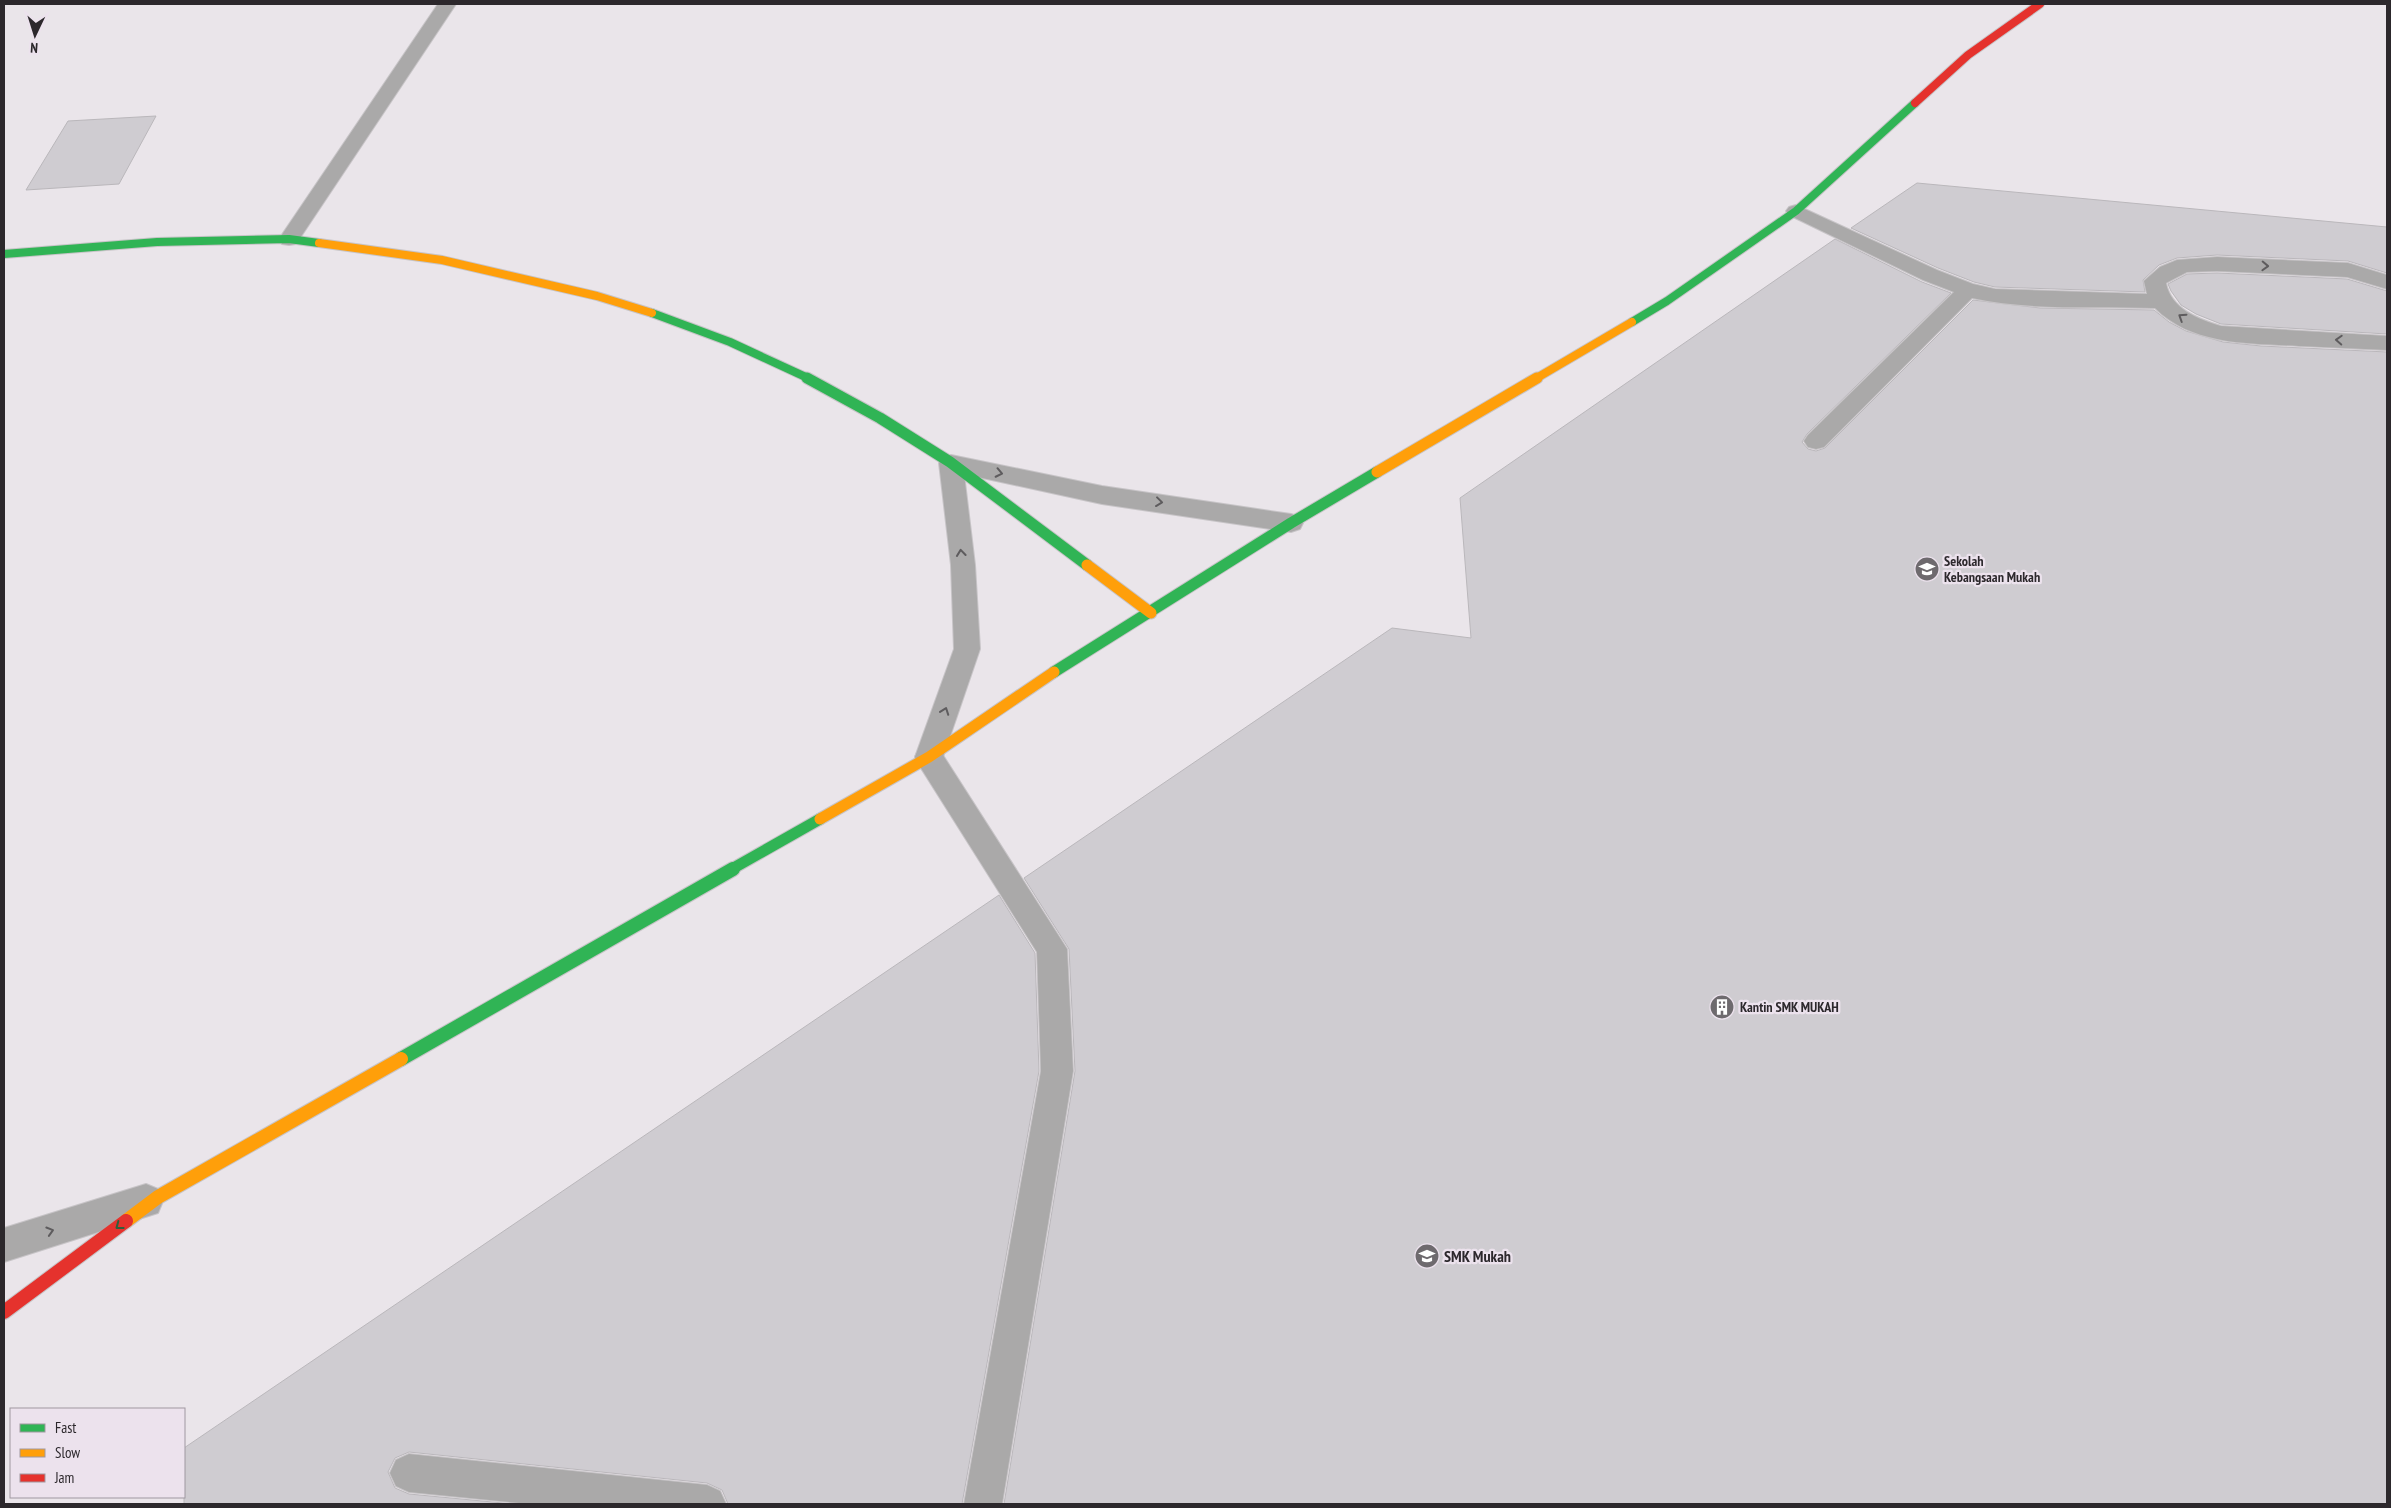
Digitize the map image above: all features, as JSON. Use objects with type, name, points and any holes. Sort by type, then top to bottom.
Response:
[{"type":"street","points":[[288,239],[447,4]]},
{"type":"street","points":[[4,1312],[158,1197],[929,757],[1086,650],[1151,613],[1291,523],[1667,301],[1796,211],[1968,55],[2040,4]]},
{"type":"street","points":[[1796,211],[1930,275],[1968,290],[1995,296],[2028,298],[2161,301]]},
{"type":"street","points":[[4,254],[157,242],[288,239],[442,260],[597,296],[684,324],[774,361],[853,402],[951,463],[1151,613]]},
{"type":"street","points":[[2387,282],[2348,270],[2184,265],[2167,272],[2155,281],[2155,292],[2161,301],[2192,324],[2207,330],[2227,334],[2387,343]]},
{"type":"street","points":[[1816,441],[1968,290]]},
{"type":"street","points":[[951,463],[1102,495],[1160,502],[1291,523]]},
{"type":"street","points":[[929,757],[967,649],[963,565],[951,463]]},
{"type":"street","points":[[929,757],[1052,949],[1057,1071],[983,1504]]},
{"type":"street","points":[[4,1246],[158,1197]]},
{"type":"street","points":[[409,1473],[652,1502],[707,1504]]},
{"type":"building","points":[[156,116],[119,184],[26,190],[68,121]]},
{"type":"building","points":[[1917,183],[2387,227],[2387,273],[2348,261],[2217,255],[2177,258],[2159,265],[2143,280],[2145,292],[1995,287],[1974,282],[1938,268],[1851,228]]},
{"type":"building","name":"SMK Mukah","points":[[1835,239],[1922,282],[1951,293],[1807,434],[1802,442],[1808,449],[1816,451],[1825,448],[1973,300],[2040,308],[2154,310],[2169,322],[2186,331],[2223,342],[2261,346],[2387,352],[2387,1504],[1004,1504],[1075,1071],[1069,949],[1024,878],[1392,628],[1471,638],[1460,498]]},
{"type":"building","points":[[2217,273],[2347,279],[2387,291],[2387,334],[2221,324],[2196,314],[2181,305],[2168,284],[2187,274]]},
{"type":"building","points":[[999,895],[1035,953],[1039,1071],[962,1504],[728,1504],[722,1490],[707,1483],[409,1452],[395,1458],[388,1472],[395,1488],[409,1494],[513,1504],[184,1504],[185,1447]]},
{"type":"traffic: fast","points":[[1632,322],[1667,301],[1796,211],[1915,103]]},
{"type":"traffic: fast","points":[[4,254],[157,242],[289,239],[319,243]]},
{"type":"traffic: fast","points":[[652,313],[691,326],[769,359],[880,418],[968,474],[1087,565]]},
{"type":"traffic: fast","points":[[1054,672],[1291,523],[1377,472]]},
{"type":"traffic: fast","points":[[401,1059],[820,819]]},
{"type":"traffic: slow","points":[[319,243],[442,260],[597,296],[652,313]]},
{"type":"traffic: slow","points":[[1377,472],[1632,322]]},
{"type":"traffic: slow","points":[[1087,565],[1151,613]]},
{"type":"traffic: slow","points":[[820,819],[929,757],[1054,672]]},
{"type":"traffic: slow","points":[[126,1221],[158,1197],[401,1059]]},
{"type":"traffic: jam","points":[[1915,103],[1968,55],[2040,4]]},
{"type":"traffic: jam","points":[[4,1312],[126,1221]]},
{"type":"place","name":"Sekolah Kebangsaan Mukah","points":[[1927,569]]},
{"type":"place","name":"Kantin SMK MUKAH","points":[[1722,1007]]},
{"type":"place","name":"SMK Mukah","points":[[1427,1256]]}]
